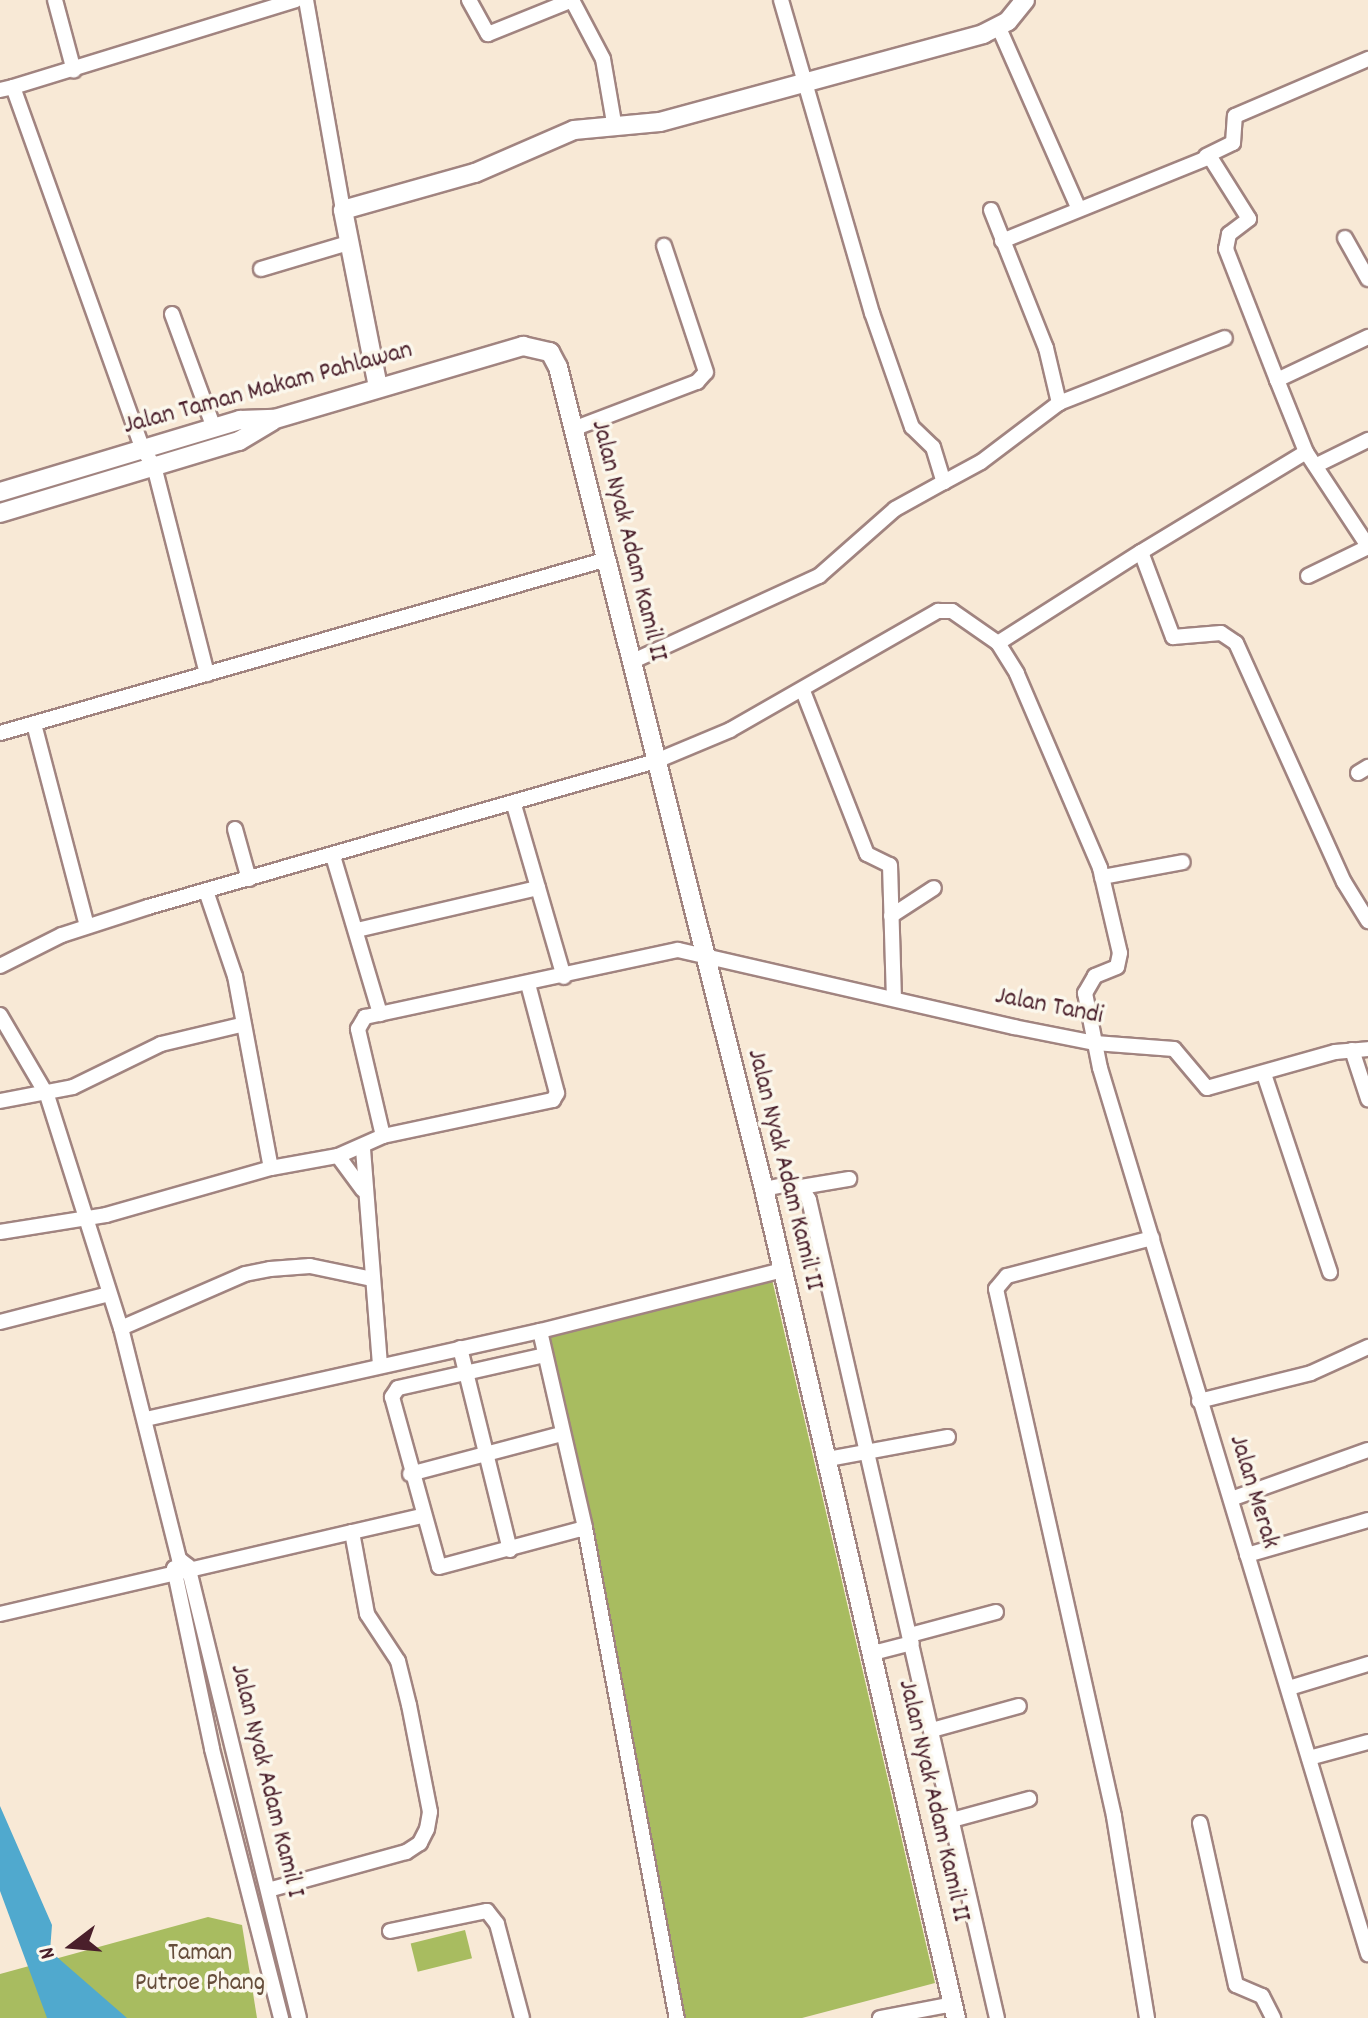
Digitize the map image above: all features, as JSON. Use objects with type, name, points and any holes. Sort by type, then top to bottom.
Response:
[{"type":"street","points":[[55,0],[74,71]]},
{"type":"street","points":[[207,674],[154,466],[143,450],[6,89],[74,71],[296,0]]},
{"type":"street","points":[[306,0],[348,243],[378,387]]},
{"type":"street","points":[[469,0],[488,34],[573,1],[603,59],[614,123]]},
{"type":"street","points":[[781,0],[872,313],[912,427],[933,447],[944,482]]},
{"type":"street","points":[[343,210],[475,173],[574,130],[614,123],[660,122],[999,28],[1025,0]]},
{"type":"street","points":[[999,28],[1078,207]]},
{"type":"street","points":[[1002,241],[1233,143],[1235,116],[1368,59]]},
{"type":"street","points":[[1206,156],[1249,219],[1229,234],[1226,249],[1306,452],[1319,464],[1368,546],[1308,576]]},
{"type":"street","points":[[991,210],[1046,348],[1059,403]]},
{"type":"street","points":[[1345,238],[1368,279]]},
{"type":"street","points":[[261,269],[348,243]]},
{"type":"street","points":[[573,429],[697,382],[706,372],[664,246]]},
{"type":"street","points":[[172,314],[214,428]]},
{"type":"street","points":[[1277,380],[1368,337]]},
{"type":"street","points":[[631,662],[819,576],[895,509],[981,462],[1059,403],[1225,338]]},
{"type":"street","name":"Jalan Taman Makam Pahlawan","points":[[6,490],[214,428],[275,419],[523,346],[550,352]]},
{"type":"street","name":"Jalan Nyak Adam Kamil II","points":[[550,352],[573,429],[764,1189],[954,2011]]},
{"type":"street","points":[[6,490],[9,510],[239,441],[275,419]]},
{"type":"street","points":[[1319,464],[1368,440]]},
{"type":"street","points":[[998,643],[1306,452]]},
{"type":"street","points":[[1141,552],[1173,637],[1221,633],[1236,643],[1344,882],[1368,921]]},
{"type":"street","points":[[0,733],[604,560]]},
{"type":"street","points":[[0,966],[87,926],[514,805],[656,761],[803,691],[938,611],[967,619],[998,643],[1046,738],[1102,877],[1183,862]]},
{"type":"street","points":[[803,691],[867,854],[890,865],[894,996]]},
{"type":"street","points":[[34,724],[87,926]]},
{"type":"street","points":[[514,805],[564,977]]},
{"type":"street","points":[[235,829],[249,879]]},
{"type":"street","points":[[333,856],[380,1014],[361,1020],[358,1029],[383,1136]]},
{"type":"street","name":"Jalan Merak","points":[[1102,877],[1120,953],[1117,967],[1087,985],[1095,1043],[1199,1401],[1368,1954]]},
{"type":"street","points":[[357,930],[538,888]]},
{"type":"street","points":[[891,916],[934,888]]},
{"type":"street","points":[[206,891],[227,941],[271,1168]]},
{"type":"street","name":"Jalan Tandi","points":[[380,1014],[564,977],[678,950],[703,953],[1095,1043],[1174,1049],[1207,1088],[1352,1050],[1368,1049]]},
{"type":"street","points":[[0,1232],[177,1197],[271,1168],[363,1149],[383,1136],[553,1100],[557,1093],[528,984]]},
{"type":"street","name":"Jalan Nyak Adam Kamil I","points":[[0,1015],[47,1095],[121,1328],[299,2018]]},
{"type":"street","points":[[0,1101],[47,1095],[106,1073],[161,1044],[241,1025]]},
{"type":"street","points":[[1352,1050],[1368,1099]]},
{"type":"street","points":[[1264,1074],[1330,1272]]},
{"type":"street","points":[[363,1149],[363,1191],[380,1363]]},
{"type":"street","points":[[338,1156],[363,1191]]},
{"type":"street","points":[[764,1189],[849,1179]]},
{"type":"street","points":[[801,1187],[869,1450],[997,2018]]},
{"type":"street","points":[[1147,2018],[1114,1816],[996,1289],[1007,1276],[1152,1238]]},
{"type":"street","points":[[121,1328],[257,1272],[310,1266],[372,1279]]},
{"type":"street","points":[[146,1419],[380,1363],[540,1331],[783,1270]]},
{"type":"street","points":[[0,1322],[109,1294]]},
{"type":"street","points":[[540,1331],[561,1434],[585,1528],[677,2018]]},
{"type":"street","points":[[1199,1401],[1311,1373],[1368,1347]]},
{"type":"street","points":[[460,1348],[510,1550]]},
{"type":"street","points":[[545,1355],[466,1371],[392,1391],[410,1474],[439,1567],[585,1528]]},
{"type":"street","points":[[410,1474],[561,1434]]},
{"type":"street","points":[[828,1459],[948,1437]]},
{"type":"street","points":[[1231,1499],[1368,1450]]},
{"type":"street","points":[[0,1614],[172,1574],[183,1562],[352,1532],[422,1516]]},
{"type":"street","points":[[1247,1555],[1368,1520]]},
{"type":"street","points":[[268,1890],[406,1852],[420,1843],[427,1829],[430,1812],[398,1661],[367,1614],[352,1532]]},
{"type":"street","name":"Jalan Nyak Adam Kamil I","points":[[172,1574],[281,2018]]},
{"type":"street","points":[[873,1653],[996,1612]]},
{"type":"street","points":[[1289,1688],[1368,1664]]},
{"type":"street","points":[[932,1730],[1019,1706]]},
{"type":"street","points":[[1309,1758],[1368,1742]]},
{"type":"street","points":[[952,1820],[1029,1799]]},
{"type":"street","points":[[1200,1823],[1236,1985],[1262,1996],[1273,2018]]},
{"type":"street","points":[[390,1931],[487,1911],[497,1924],[522,2018]]},
{"type":"street","points":[[880,2018],[954,2011]]},
{"type":"green space","points":[[771,1275],[935,1983],[802,2018],[682,2018],[539,1327]]},
{"type":"green space","name":"Taman Putroe Phang","points":[[208,1917],[242,1925],[257,2018],[0,2018],[0,1974]]},
{"type":"green space","points":[[465,1930],[472,1958],[418,1972],[411,1944]]},
{"type":"water","points":[[0,1806],[52,1925],[50,1951],[127,2018],[47,2018],[0,1891]]}]
